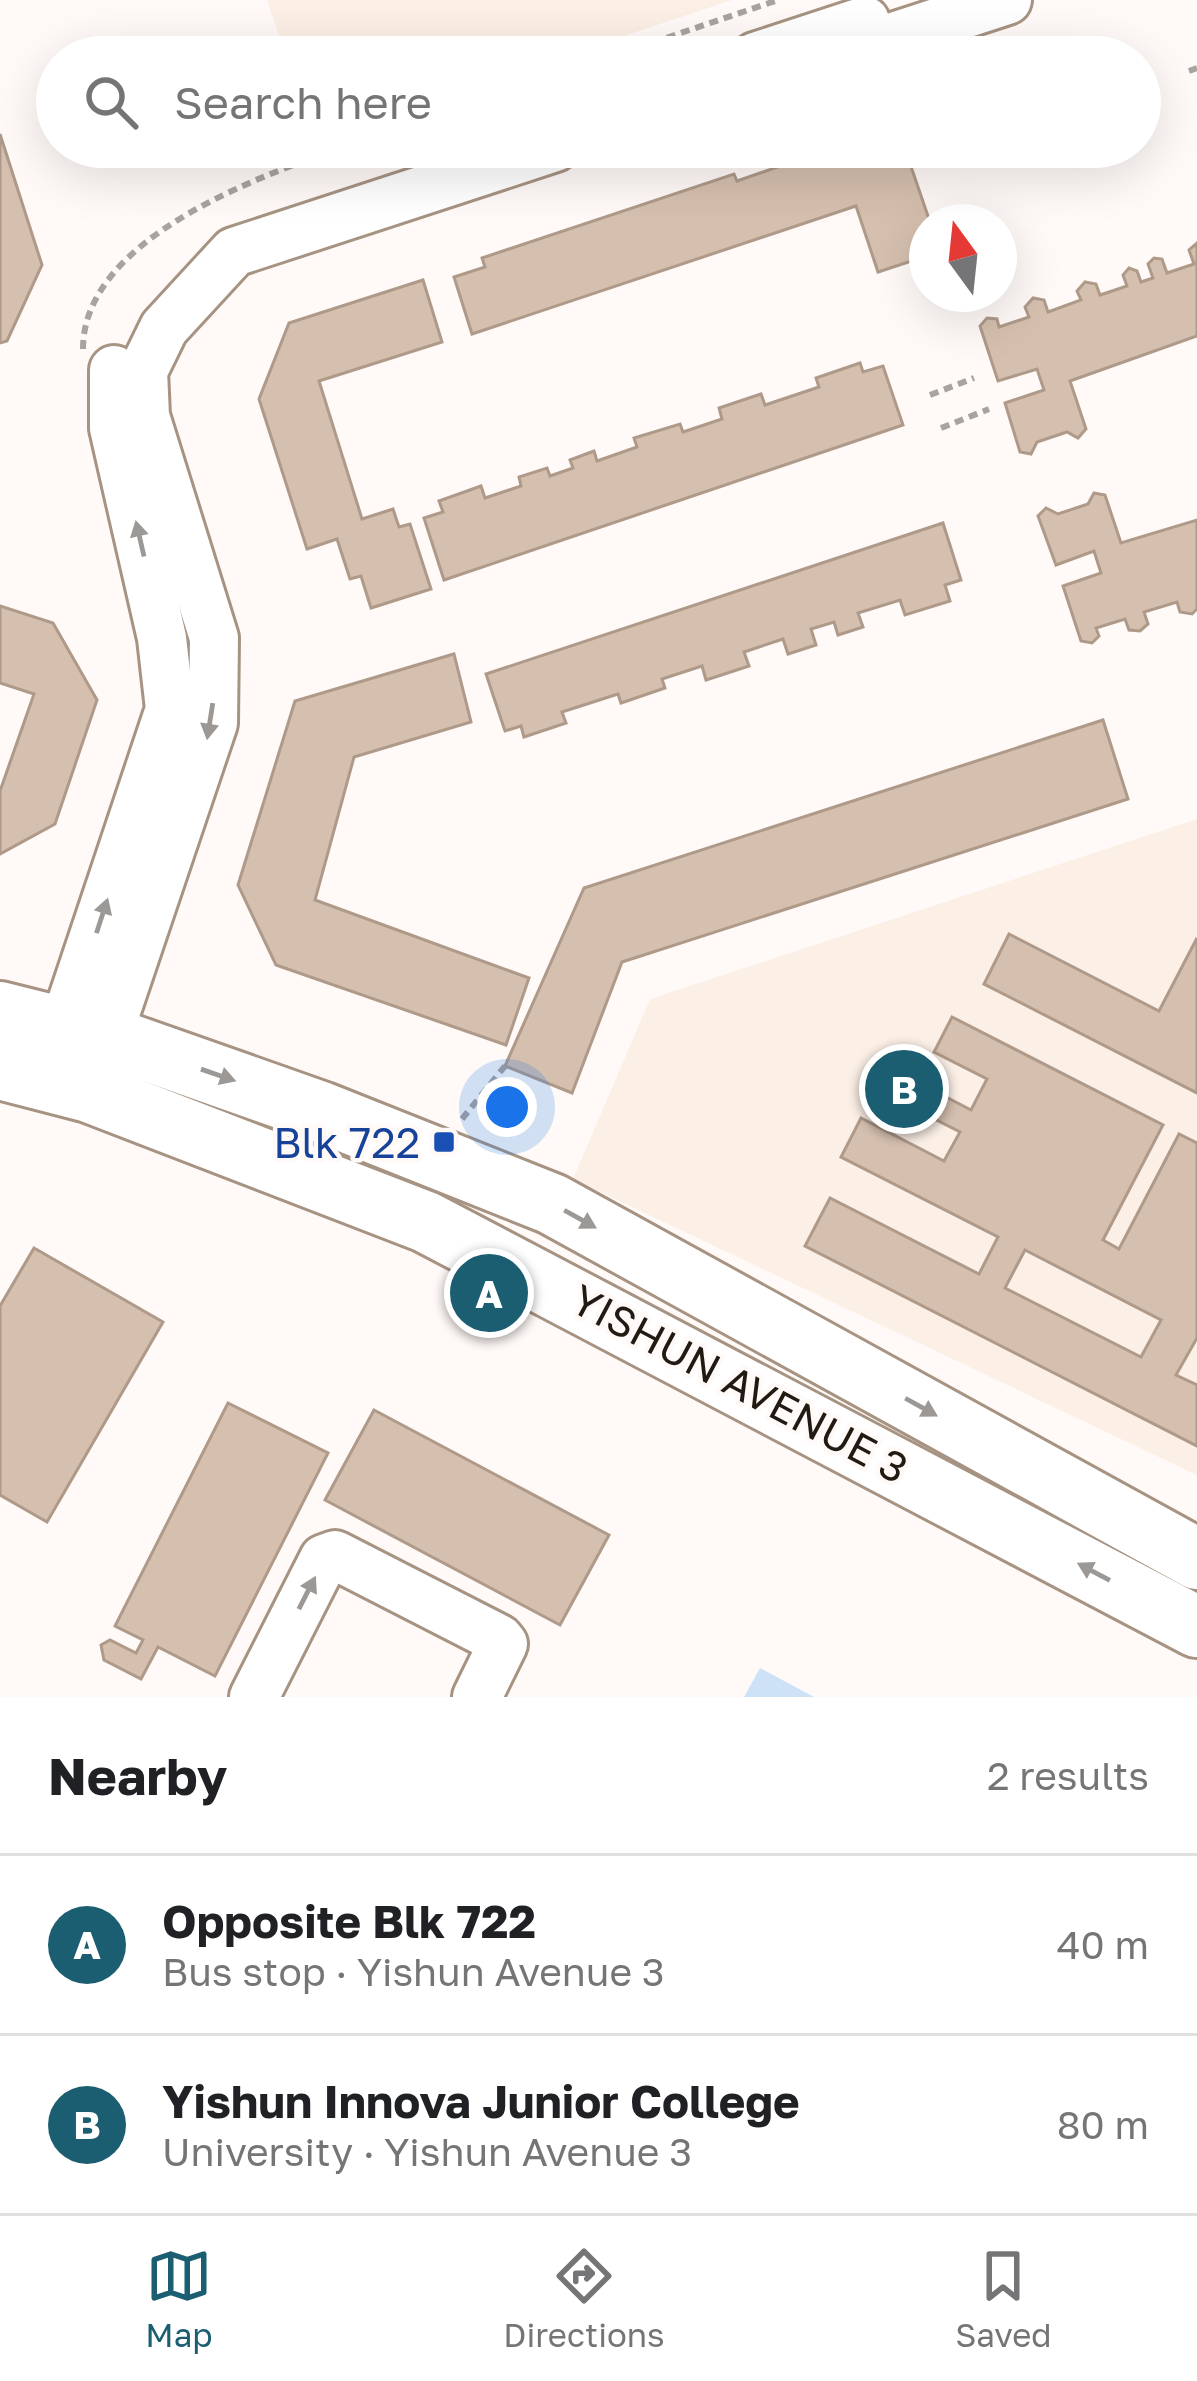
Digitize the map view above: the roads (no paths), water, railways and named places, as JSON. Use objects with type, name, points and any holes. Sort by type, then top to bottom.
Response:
[{"type":"main road","name":"YISHUN AVENUE 3","points":[[0,1012],[61,1060],[447,1232],[1197,1627]]},
{"type":"main road","name":"YISHUN AVENUE 3","points":[[61,1060],[321,1112],[552,1204],[1197,1559]]},
{"type":"street","points":[[831,36],[904,16],[1007,0]]},
{"type":"street","points":[[869,36],[904,16]]},
{"type":"street","points":[[61,1060],[170,709],[165,652],[115,428],[114,369],[129,331],[164,280],[204,246],[426,168]]},
{"type":"street","points":[[61,1060],[213,724],[214,638],[145,416],[143,371],[164,328],[234,252],[491,168]]},
{"type":"street","points":[[165,652],[214,638]]},
{"type":"street","points":[[254,1697],[324,1559],[335,1555],[499,1639],[503,1644],[478,1697]]},
{"type":"water","points":[[760,1668],[814,1697],[744,1697]]},
{"type":"place","name":"Yishun Innova Junior College","points":[[904,1089]]},
{"type":"place","name":"Blk 722","points":[[444,1142]]},
{"type":"place","name":"Opposite Blk 722","points":[[489,1293]]}]
